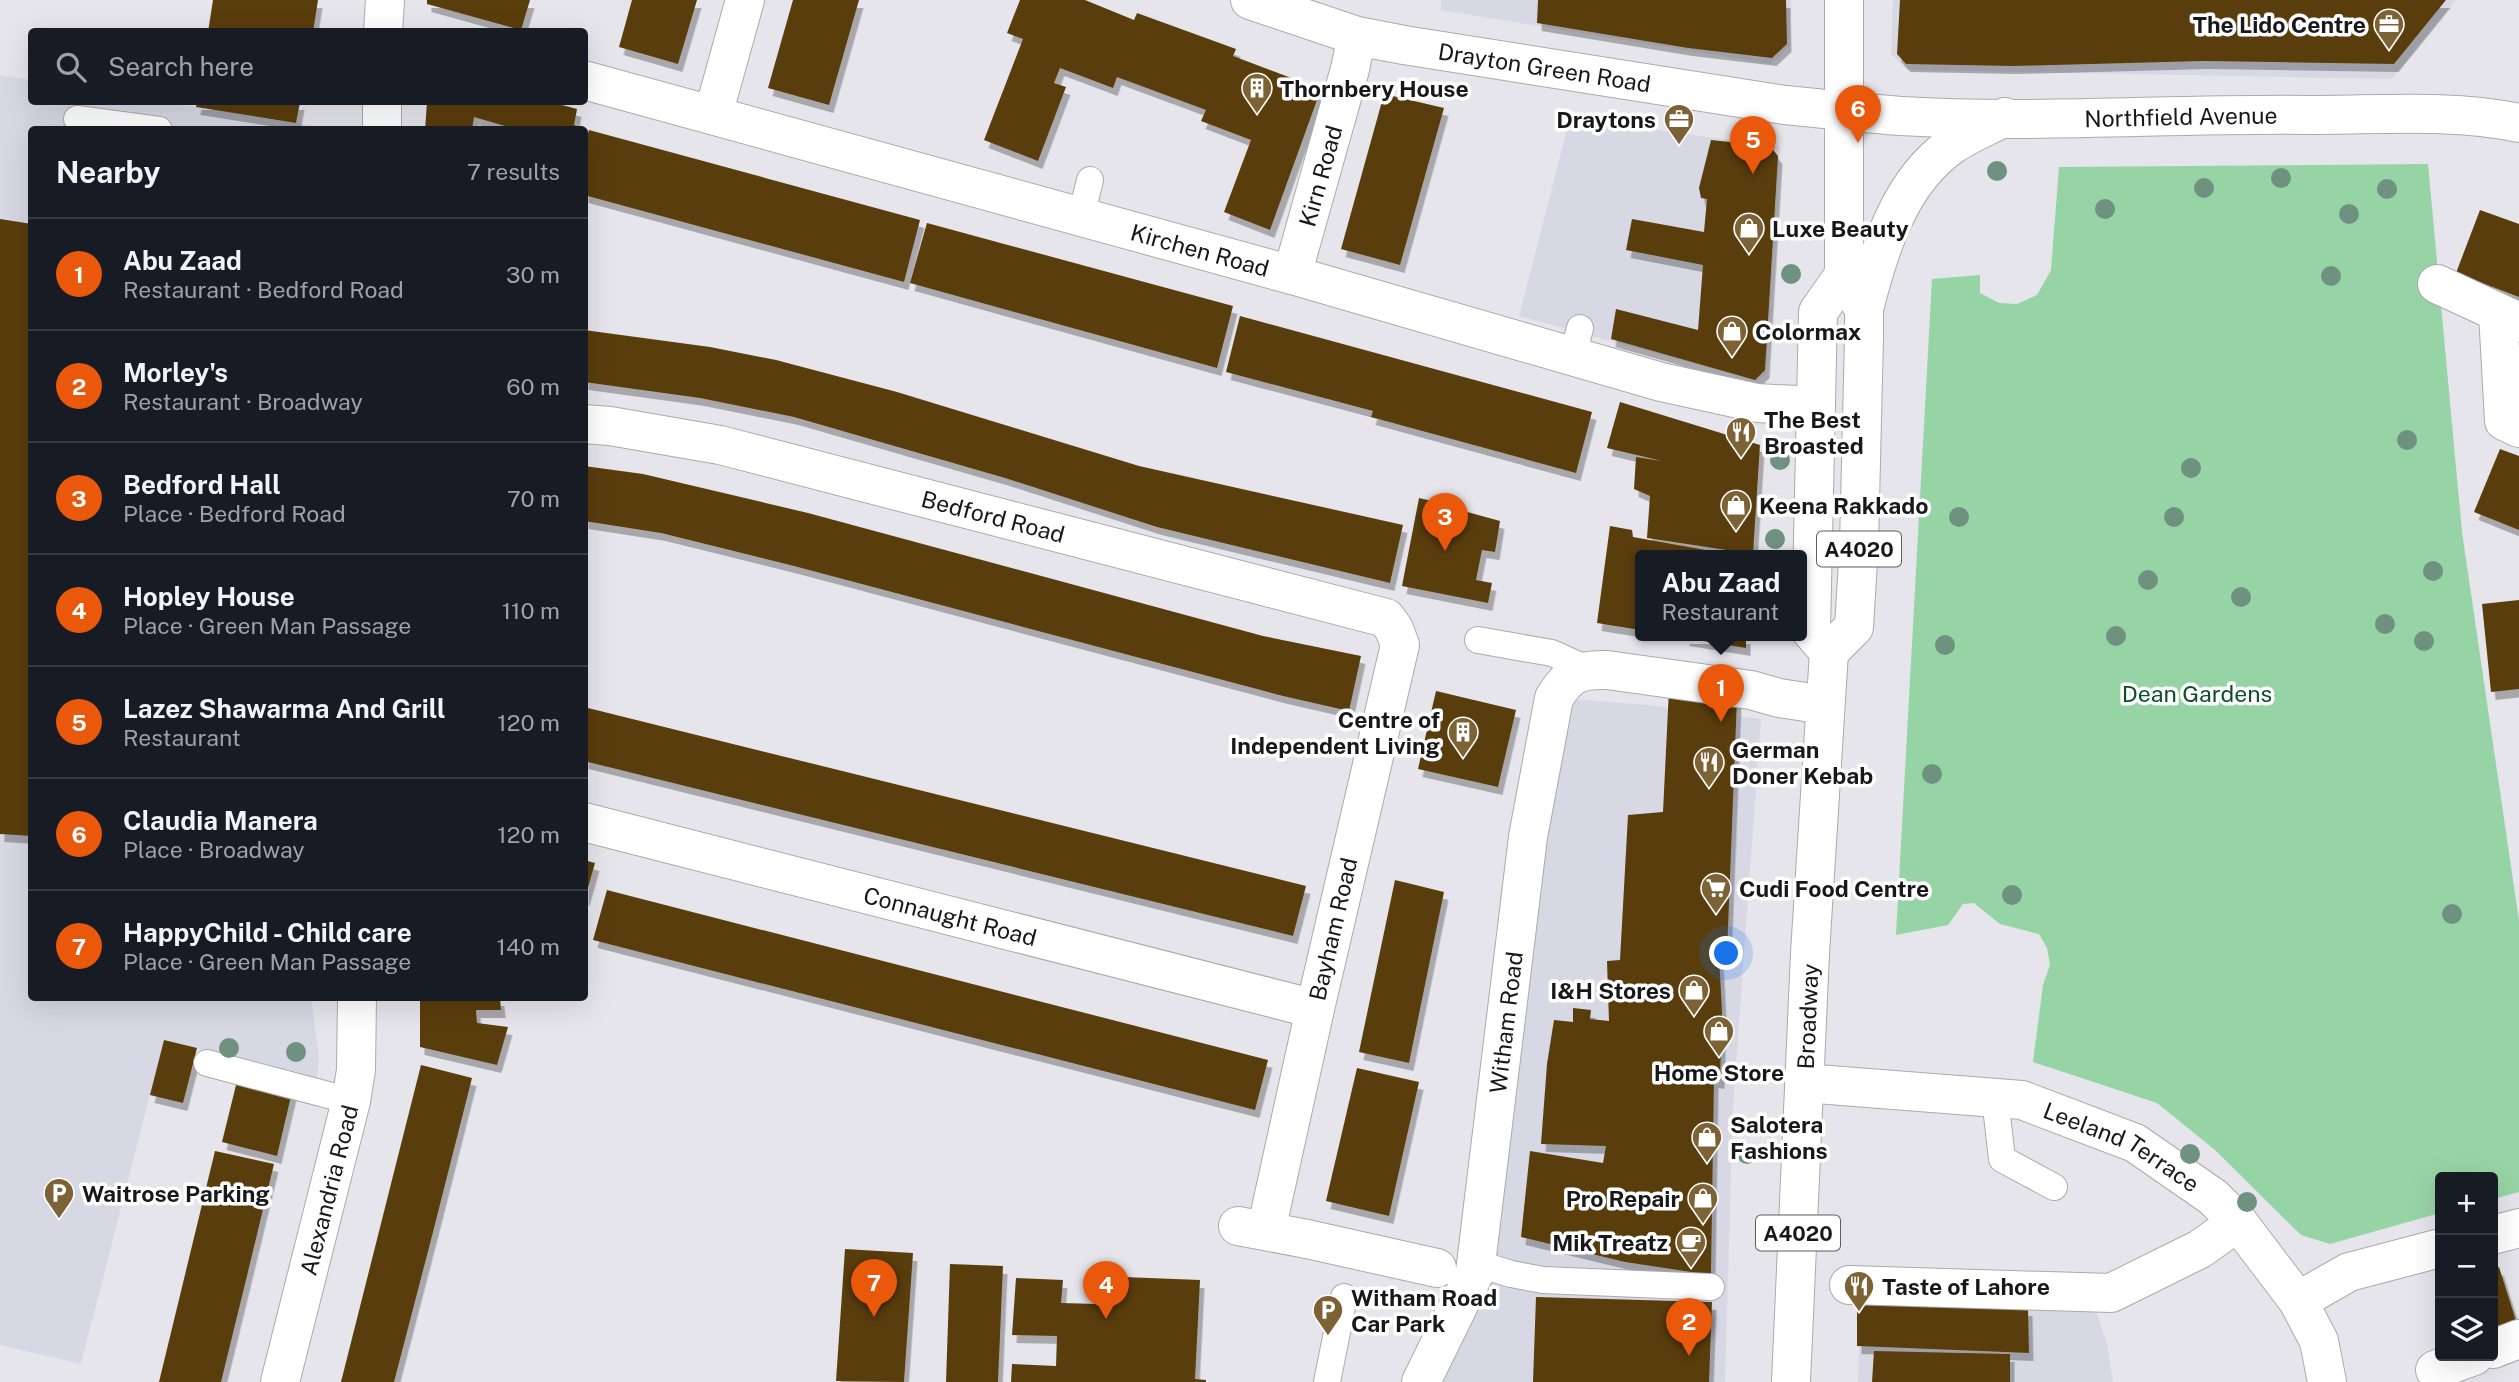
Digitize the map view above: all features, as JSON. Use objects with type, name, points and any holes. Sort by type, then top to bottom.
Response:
[{"type":"street","points":[[713,115],[745,0]]},
{"type":"street","name":"Drayton Green Road","points":[[1250,0],[1357,36],[1418,48],[1785,105],[1844,111]]},
{"type":"street","points":[[1844,0],[1844,275],[1864,309]]},
{"type":"street","name":"Kirn Road","points":[[1292,275],[1357,36]]},
{"type":"street","name":"Kirchen Road","points":[[588,81],[1292,275],[1577,342],[1661,382],[1767,404],[1816,406]]},
{"type":"street","points":[[382,105],[382,126]]},
{"type":"street","name":"Northfield Avenue","points":[[1844,111],[1902,116],[2005,117],[2455,115],[2519,123]]},
{"type":"street","points":[[1864,309],[1883,241],[1918,177],[1952,145],[2005,117]]},
{"type":"street","name":"A4020","points":[[1844,275],[1818,312],[1811,631],[1829,652],[1854,627],[1859,545],[1864,309]]},
{"type":"street","points":[[2438,284],[2509,318],[2504,421],[2519,428]]},
{"type":"street","name":"Bedford Road","points":[[588,424],[720,445],[1386,618],[1394,629]]},
{"type":"street","name":"Bayham Road","points":[[1394,629],[1400,645],[1315,1009],[1252,1229],[1437,1268]]},
{"type":"street","name":"Broadway","points":[[1791,1382],[1804,1083],[1829,652]]},
{"type":"street","points":[[1587,669],[1751,690],[1779,698],[1825,705]]},
{"type":"street","name":"Witham Road","points":[[1421,1382],[1471,1278],[1530,825],[1554,698],[1566,679],[1587,669]]},
{"type":"street","name":"Connaught Road","points":[[588,823],[1315,1009]]},
{"type":"street","name":"Alexandria Road","points":[[280,1382],[351,1101],[356,1070],[357,1001]]},
{"type":"street","name":"Leeland Terrace","points":[[1804,1083],[2022,1100],[2135,1143],[2213,1196],[2238,1222],[2298,1301],[2319,1341],[2327,1382]]},
{"type":"street","points":[[1849,1285],[2111,1293],[2200,1249],[2238,1222]]},
{"type":"street","points":[[2498,1234],[2519,1228]]},
{"type":"street","points":[[2298,1301],[2349,1272],[2435,1249]]},
{"type":"street","points":[[2498,1347],[2519,1339]]},
{"type":"street","points":[[2435,1370],[2460,1361]]},
{"type":"lane","points":[[77,118],[132,126]]},
{"type":"lane","points":[[1081,217],[1090,180]]},
{"type":"lane","points":[[1479,640],[1552,653],[1587,669]]},
{"type":"lane","points":[[206,1063],[351,1101]]},
{"type":"lane","points":[[1995,1098],[2002,1159],[2054,1187]]},
{"type":"lane","points":[[1471,1278],[1511,1274],[1543,1279],[1711,1287]]},
{"type":"lane","points":[[1327,1382],[1344,1297]]},
{"type":"shaded area","points":[[1441,0],[1791,0],[1790,46],[1770,64],[1441,10]]},
{"type":"shaded area","points":[[1893,0],[2456,0],[2392,79],[1907,70],[1891,54]]},
{"type":"shaded area","points":[[0,75],[28,80],[28,105],[182,105],[316,126],[28,126],[28,1001],[311,1001],[319,1057],[317,1080],[164,1040],[81,1364],[0,1345]]},
{"type":"shaded area","points":[[1570,118],[1780,147],[1766,374],[1757,381],[1519,316]]},
{"type":"shaded area","points":[[1556,698],[1648,705],[1761,719],[1733,1105],[1725,1382],[1426,1382],[1477,1274]]},
{"type":"shaded area","points":[[1861,1278],[2096,1311],[2107,1344],[2113,1382],[1858,1382]]},
{"type":"green space","name":"Dean Gardens","points":[[2428,164],[2462,532],[2519,921],[2519,1192],[2498,1198],[2498,1172],[2435,1172],[2435,1214],[2330,1244],[2301,1235],[2215,1150],[2157,1103],[2033,1062],[2043,985],[2050,965],[2047,948],[2039,934],[2000,924],[1974,903],[1963,904],[1948,925],[1896,935],[1932,279],[1980,275],[1980,293],[1999,303],[2017,304],[2037,295],[2051,270],[2059,167]]},
{"type":"building","points":[[213,0],[318,0],[314,28],[209,28]]},
{"type":"building","points":[[427,0],[530,0],[522,28],[427,4]]},
{"type":"building","points":[[632,0],[697,0],[678,64],[619,47]]},
{"type":"building","points":[[793,0],[859,0],[829,105],[768,88]]},
{"type":"building","name":"Thornbery House","points":[[1020,0],[1085,0],[1134,20],[1137,13],[1236,49],[1233,56],[1321,89],[1270,230],[1224,212],[1251,140],[1201,121],[1206,110],[1117,77],[1113,88],[1060,68],[1054,83],[1066,87],[1038,161],[984,140],[1023,39],[1007,33]]},
{"type":"building","points":[[1538,0],[1786,0],[1787,44],[1772,58],[1688,48],[1537,23]]},
{"type":"building","points":[[1900,0],[2446,0],[2394,64],[2204,61],[2012,66],[1906,64],[1897,54]]},
{"type":"building","points":[[1384,94],[1444,108],[1400,265],[1341,249]]},
{"type":"building","points":[[196,105],[299,105],[296,123]]},
{"type":"building","points":[[427,105],[562,105],[577,109],[574,125],[577,126],[505,126],[474,117],[473,126],[425,126]]},
{"type":"building","points":[[589,130],[920,220],[904,282],[588,196]]},
{"type":"building","points":[[1711,140],[1770,146],[1778,156],[1765,370],[1755,380],[1611,339],[1616,309],[1698,330],[1703,265],[1626,250],[1632,219],[1704,232],[1707,199],[1701,198],[1699,188]]},
{"type":"building","points":[[2480,210],[2519,224],[2519,297],[2456,273]]},
{"type":"building","points":[[0,219],[28,223],[28,836],[0,834]]},
{"type":"building","points":[[927,223],[1233,306],[1217,368],[910,283]]},
{"type":"building","points":[[1240,316],[1592,412],[1576,473],[1371,417],[1373,411],[1226,372]]},
{"type":"building","points":[[588,331],[710,347],[776,360],[897,392],[1139,466],[1403,525],[1390,583],[1157,527],[1005,478],[794,417],[700,398],[588,383]]},
{"type":"building","points":[[1620,402],[1760,445],[1753,550],[1726,550],[1647,538],[1650,496],[1634,489],[1636,457],[1662,461],[1607,448]]},
{"type":"building","points":[[2500,449],[2519,456],[2519,530],[2474,512]]},
{"type":"building","points":[[588,467],[643,474],[808,513],[1263,636],[1361,656],[1349,711],[661,533],[588,522]]},
{"type":"building","points":[[1419,498],[1436,502],[1434,513],[1447,516],[1449,507],[1500,521],[1495,552],[1482,550],[1476,580],[1492,583],[1488,603],[1402,586]]},
{"type":"building","points":[[1610,526],[1632,530],[1633,537],[1706,550],[1635,550],[1635,629],[1597,623]]},
{"type":"building","points":[[2519,600],[2519,689],[2491,692],[2482,604]]},
{"type":"building","points":[[1703,641],[1746,641],[1746,648]]},
{"type":"building","points":[[1669,689],[1737,698],[1727,954],[1719,955],[1722,1012],[1720,1081],[1714,1080],[1711,1275],[1625,1262],[1521,1237],[1530,1151],[1603,1163],[1606,1146],[1541,1144],[1547,1064],[1554,1020],[1573,1022],[1573,1008],[1591,1010],[1590,1019],[1609,1021],[1607,961],[1620,960],[1628,815],[1663,812]]},
{"type":"building","points":[[1436,691],[1516,710],[1498,787],[1418,769]]},
{"type":"building","points":[[588,708],[1306,886],[1293,936],[588,762]]},
{"type":"building","points":[[588,861],[595,863],[588,888]]},
{"type":"building","points":[[1395,880],[1444,892],[1409,1063],[1359,1052]]},
{"type":"building","points":[[607,890],[1268,1060],[1255,1110],[593,940]]},
{"type":"building","points":[[420,1001],[500,1001],[501,1010],[476,1010],[477,1023],[508,1027],[497,1065],[420,1047]]},
{"type":"building","points":[[164,1040],[197,1048],[183,1103],[150,1095]]},
{"type":"building","points":[[421,1065],[472,1078],[394,1382],[341,1382]]},
{"type":"building","points":[[1357,1068],[1419,1082],[1389,1216],[1326,1201]]},
{"type":"building","points":[[237,1081],[292,1092],[277,1156],[222,1142]]},
{"type":"building","points":[[215,1151],[274,1164],[246,1280],[221,1382],[159,1382]]},
{"type":"building","points":[[845,1249],[913,1253],[904,1382],[836,1381]]},
{"type":"building","points":[[950,1264],[1003,1266],[998,1382],[946,1382]]},
{"type":"building","points":[[2498,1268],[2519,1330],[2498,1336],[2498,1298]]},
{"type":"building","points":[[1098,1276],[1200,1280],[1195,1379],[1206,1382],[1011,1382],[1012,1364],[1056,1366],[1057,1336],[1012,1335],[1016,1278],[1063,1280],[1061,1303],[1097,1304]]},
{"type":"building","points":[[1536,1297],[1712,1302],[1709,1382],[1533,1382]]},
{"type":"building","points":[[1857,1304],[2028,1308],[2029,1353],[1857,1346]]},
{"type":"building","points":[[1874,1351],[2010,1354],[2010,1382],[1872,1382]]},
{"type":"place","name":"The Lido Centre","points":[[2389,51]]},
{"type":"place","name":"Thornbery House","points":[[1257,115]]},
{"type":"place","name":"Claudia Manera","points":[[1858,143]]},
{"type":"place","name":"Draytons","points":[[1679,146]]},
{"type":"place","name":"Lazez Shawarma And Grill","points":[[1753,174]]},
{"type":"place","name":"Luxe Beauty","points":[[1749,255]]},
{"type":"place","name":"Colormax","points":[[1732,358]]},
{"type":"place","name":"The Best Broasted","points":[[1741,459]]},
{"type":"place","name":"Keena Rakkado","points":[[1736,532]]},
{"type":"place","name":"Bedford Hall","points":[[1445,551]]},
{"type":"place","name":"Abu Zaad","points":[[1721,722]]},
{"type":"place","name":"Centre of Independent Living","points":[[1463,759]]},
{"type":"place","name":"German Doner Kebab","points":[[1709,789]]},
{"type":"place","name":"Cudi Food Centre","points":[[1716,915]]},
{"type":"place","name":"I&H Stores","points":[[1694,1017]]},
{"type":"place","name":"Home Store","points":[[1719,1058]]},
{"type":"place","name":"Salotera Fashions","points":[[1707,1164]]},
{"type":"place","name":"Waitrose Parking","points":[[59,1220]]},
{"type":"place","name":"Pro Repair","points":[[1703,1225]]},
{"type":"place","name":"Mik Treatz","points":[[1691,1269]]},
{"type":"place","name":"Taste of Lahore","points":[[1859,1313]]},
{"type":"place","name":"HappyChild - Child care","points":[[874,1317]]},
{"type":"place","name":"Hopley House","points":[[1106,1319]]},
{"type":"place","name":"Witham Road Car Park","points":[[1328,1337]]},
{"type":"place","name":"Morley's","points":[[1689,1356]]}]
